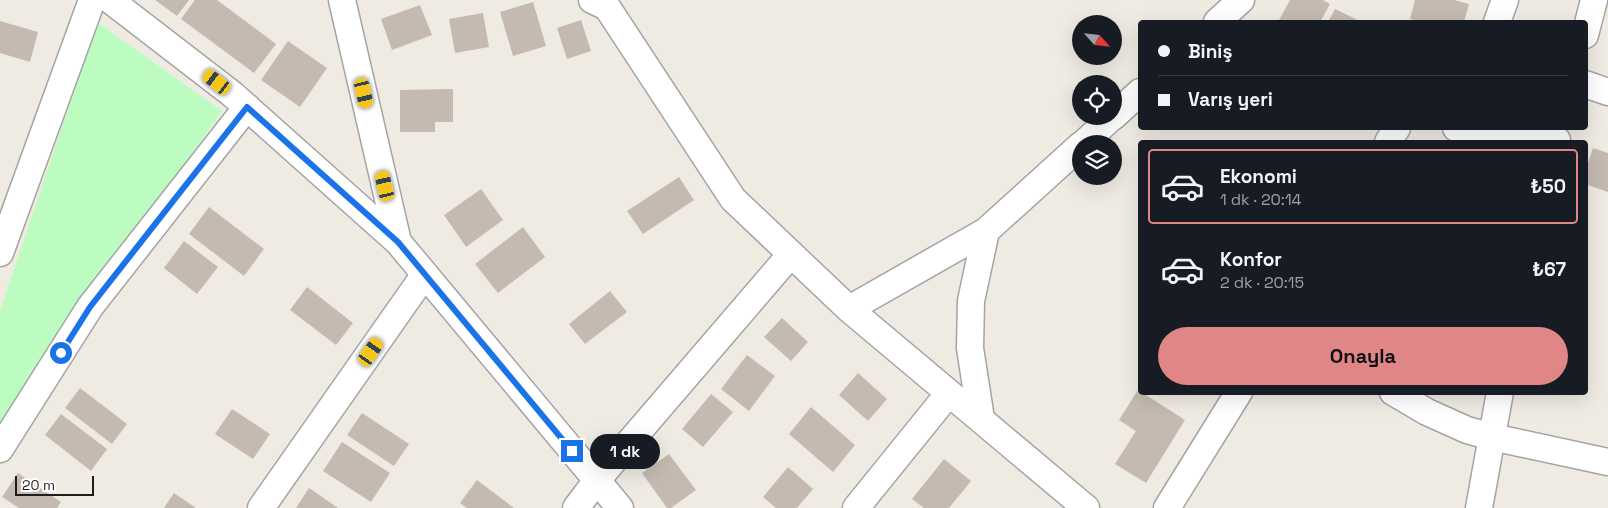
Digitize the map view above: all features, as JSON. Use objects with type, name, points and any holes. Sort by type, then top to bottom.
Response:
[{"type":"street","points":[[0,253],[92,0]]},
{"type":"street","points":[[110,0],[232,94],[398,242],[620,508]]},
{"type":"street","points":[[342,0],[398,242]]},
{"type":"street","points":[[592,0],[606,6],[733,199],[849,309],[1086,508]]},
{"type":"street","points":[[1220,20],[1241,0]]},
{"type":"street","points":[[1498,20],[1505,0]]},
{"type":"street","points":[[1588,23],[1594,0]]},
{"type":"street","points":[[1588,85],[1608,92]]},
{"type":"street","points":[[1122,108],[1138,94]]},
{"type":"street","points":[[0,449],[90,307],[247,107]]},
{"type":"street","points":[[1092,135],[1103,125]]},
{"type":"street","points":[[1483,130],[1558,137]]},
{"type":"street","points":[[849,309],[986,231],[1072,153]]},
{"type":"street","points":[[981,420],[970,348],[971,301],[986,231]]},
{"type":"street","points":[[576,508],[597,480],[791,254]]},
{"type":"street","points":[[261,508],[426,274]]},
{"type":"street","points":[[856,508],[949,393]]},
{"type":"street","points":[[1167,508],[1237,395]]},
{"type":"street","points":[[1398,395],[1427,412],[1467,430],[1608,462]]},
{"type":"street","points":[[1479,508],[1499,395]]},
{"type":"green space","points":[[97,22],[222,111],[0,425],[0,311]]},
{"type":"building","points":[[155,0],[189,0],[177,16]]},
{"type":"building","points":[[195,0],[217,0],[276,44],[254,73],[181,19]]},
{"type":"building","points":[[1290,0],[1323,0],[1330,4],[1321,20],[1279,20]]},
{"type":"building","points":[[1415,0],[1454,0],[1469,4],[1465,20],[1410,19]]},
{"type":"building","points":[[533,2],[546,46],[513,56],[500,12]]},
{"type":"building","points":[[420,5],[432,35],[392,50],[381,19]]},
{"type":"building","points":[[1335,9],[1358,20],[1329,20]]},
{"type":"building","points":[[483,13],[489,47],[455,53],[449,19]]},
{"type":"building","points":[[581,20],[591,51],[567,59],[557,28]]},
{"type":"building","points":[[0,21],[38,32],[30,62],[0,53]]},
{"type":"building","points":[[288,41],[327,68],[300,107],[261,80]]},
{"type":"building","points":[[453,89],[453,122],[435,122],[435,132],[400,132],[400,90]]},
{"type":"building","points":[[1593,148],[1608,153],[1608,192],[1588,185],[1588,163]]},
{"type":"building","points":[[679,177],[694,200],[643,234],[627,211]]},
{"type":"building","points":[[481,189],[503,220],[466,247],[444,215]]},
{"type":"building","points":[[209,207],[264,249],[244,276],[189,234]]},
{"type":"building","points":[[523,227],[545,257],[498,293],[475,264]]},
{"type":"building","points":[[184,241],[218,267],[197,294],[164,268]]},
{"type":"building","points":[[307,287],[353,323],[336,345],[290,310]]},
{"type":"building","points":[[610,291],[627,312],[585,344],[569,324]]},
{"type":"building","points":[[782,318],[808,342],[791,361],[764,337]]},
{"type":"building","points":[[747,355],[775,376],[749,411],[721,389]]},
{"type":"building","points":[[858,373],[887,399],[868,421],[839,395]]},
{"type":"building","points":[[80,388],[127,424],[112,444],[65,408]]},
{"type":"building","points":[[1138,390],[1138,395],[1146,395],[1185,420],[1146,483],[1115,464],[1136,431],[1119,420]]},
{"type":"building","points":[[711,394],[733,412],[703,447],[682,429]]},
{"type":"building","points":[[811,407],[855,445],[833,472],[789,434]]},
{"type":"building","points":[[232,409],[270,434],[253,459],[215,434]]},
{"type":"building","points":[[362,413],[409,444],[394,466],[347,435]]},
{"type":"building","points":[[61,414],[107,449],[91,471],[45,435]]},
{"type":"building","points":[[342,442],[390,473],[371,502],[323,471]]},
{"type":"building","points":[[669,454],[696,490],[671,508],[667,508],[642,473]]},
{"type":"building","points":[[944,459],[971,481],[949,508],[924,508],[912,499]]},
{"type":"building","points":[[788,467],[813,489],[797,508],[776,508],[763,497]]},
{"type":"building","points":[[18,473],[61,502],[57,508],[19,508],[2,497]]},
{"type":"building","points":[[477,480],[514,508],[467,508],[460,503]]},
{"type":"building","points":[[309,488],[338,508],[296,508]]},
{"type":"building","points":[[174,493],[196,508],[164,508]]},
{"type":"route","points":[[61,353],[90,307],[247,107],[398,242],[572,451]]}]
